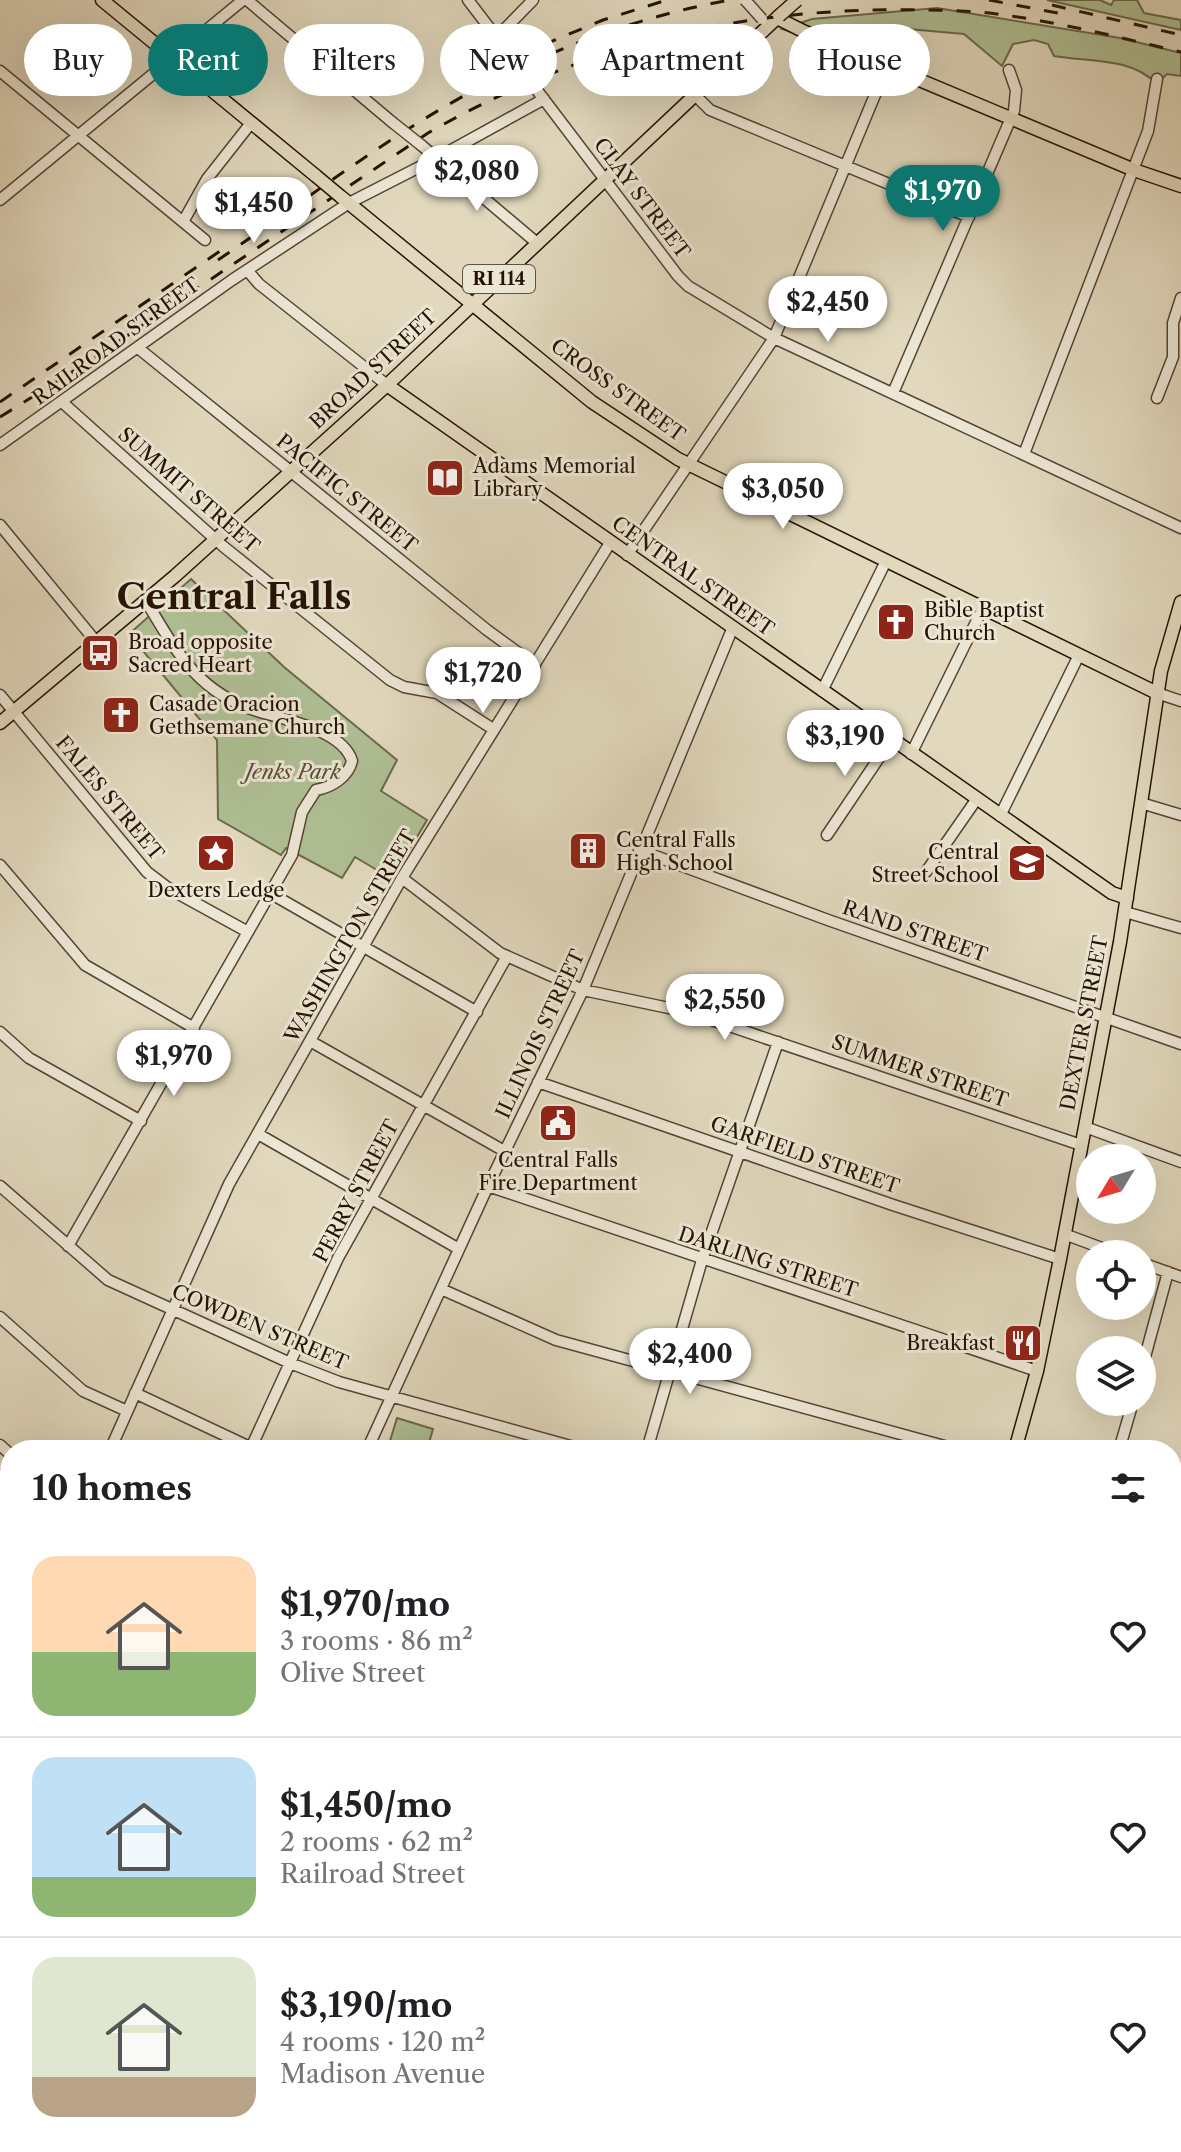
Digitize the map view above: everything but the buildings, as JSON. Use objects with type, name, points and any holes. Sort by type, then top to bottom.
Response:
[{"type":"main road","name":"CROSS STREET","points":[[102,0],[148,38]]},
{"type":"main road","name":"BROAD STREET","points":[[768,24],[797,0]]},
{"type":"main road","points":[[772,20],[789,27]]},
{"type":"main road","points":[[930,84],[1134,170],[1181,186]]},
{"type":"main road","name":"CROSS STREET","points":[[218,96],[592,402],[687,464],[1157,693]]},
{"type":"main road","name":"BROAD STREET","points":[[0,723],[146,601],[292,471],[694,96]]},
{"type":"main road","name":"CENTRAL STREET","points":[[387,385],[1126,905]]},
{"type":"main road","name":"DEXTER STREET","points":[[1081,1144],[1126,905],[1157,693],[1181,602]]},
{"type":"main road","name":"DEXTER STREET","points":[[1018,1440],[1037,1371],[1076,1171]]},
{"type":"street","points":[[215,24],[245,0],[537,243]]},
{"type":"street","name":"CLAY STREET","points":[[468,0],[487,24]]},
{"type":"street","points":[[510,24],[533,0]]},
{"type":"street","points":[[745,0],[772,20]]},
{"type":"street","points":[[893,393],[1011,118],[1016,104],[1016,90],[1009,70]]},
{"type":"street","points":[[0,71],[205,240]]},
{"type":"street","points":[[0,200],[148,78]]},
{"type":"street","points":[[1024,454],[1148,131],[1157,79]]},
{"type":"street","name":"CLAY STREET","points":[[542,96],[682,281],[774,338],[1181,528]]},
{"type":"street","points":[[696,96],[710,110],[969,217]]},
{"type":"street","points":[[627,555],[774,338],[875,96]]},
{"type":"street","name":"RAILROAD STREET","points":[[0,445],[344,200],[437,158],[544,99]]},
{"type":"street","points":[[183,222],[207,179],[251,123]]},
{"type":"street","name":"CENTRAL STREET","points":[[247,270],[259,284],[387,385]]},
{"type":"street","points":[[1157,398],[1177,353],[1173,323],[1181,298]]},
{"type":"street","name":"PACIFIC STREET","points":[[138,348],[487,630],[535,665]]},
{"type":"street","name":"SUMMIT STREET","points":[[62,402],[215,540],[390,680],[404,687],[437,693],[493,729]]},
{"type":"street","points":[[0,525],[97,643]]},
{"type":"street","name":"WASHINGTON STREET","points":[[114,1440],[229,1184],[402,878],[610,543]]},
{"type":"street","points":[[822,691],[886,561]]},
{"type":"street","points":[[68,1246],[292,855],[307,804],[316,790],[331,786],[346,774],[352,761],[351,755],[312,727],[255,711],[212,687],[185,664],[146,601]]},
{"type":"street","points":[[911,754],[983,608]]},
{"type":"street","name":"ILLINOIS STREET","points":[[372,1440],[488,1186],[583,990],[733,627]]},
{"type":"street","points":[[1000,816],[1079,655]]},
{"type":"street","name":"CROSS STREET","points":[[1157,693],[1181,701]]},
{"type":"street","name":"FALES STREET","points":[[0,695],[147,872],[168,888],[248,932]]},
{"type":"street","points":[[827,835],[891,740]]},
{"type":"street","points":[[926,872],[976,800]]},
{"type":"street","points":[[1141,803],[1181,815]]},
{"type":"street","name":"RAND STREET","points":[[639,850],[1181,1044]]},
{"type":"street","points":[[0,865],[85,965],[194,1028]]},
{"type":"street","name":"SUMMER STREET","points":[[402,878],[507,956],[583,990],[680,1010],[1078,1144]]},
{"type":"street","points":[[270,893],[477,1012]]},
{"type":"street","name":"CENTRAL STREET","points":[[1126,905],[1143,915],[1181,928]]},
{"type":"street","name":"PERRY STREET","points":[[256,1440],[338,1258],[507,956]]},
{"type":"street","points":[[0,1032],[29,1058],[141,1121]]},
{"type":"street","points":[[310,1041],[506,1152]]},
{"type":"street","points":[[650,1440],[702,1260],[778,1042]]},
{"type":"street","name":"GARFIELD STREET","points":[[538,1082],[893,1205],[1060,1259]]},
{"type":"street","points":[[1085,1127],[1181,1162]]},
{"type":"street","points":[[258,1134],[459,1249]]},
{"type":"street","name":"COWDEN STREET","points":[[0,1186],[108,1280],[290,1363],[339,1382],[548,1440]]},
{"type":"street","name":"DARLING STREET","points":[[488,1186],[1037,1371]]},
{"type":"street","points":[[1064,1234],[1080,1240]]},
{"type":"street","points":[[1156,1268],[1181,1277]]},
{"type":"street","points":[[1151,1336],[1168,1272]]},
{"type":"street","points":[[441,1289],[539,1334],[922,1440]]},
{"type":"street","points":[[0,1317],[83,1391],[127,1411]]},
{"type":"street","points":[[135,1393],[233,1440]]},
{"type":"street","points":[[1122,1440],[1129,1416]]},
{"type":"green space","points":[[1047,0],[1100,0],[1111,5],[1114,0],[1137,0],[1144,13],[1181,20],[1181,30]]},
{"type":"green space","points":[[937,8],[1120,38],[1181,53],[1181,76],[1167,74],[1156,84],[1146,75],[1122,65],[1054,56],[1048,44],[1034,40],[1013,44],[1002,66],[964,34],[930,31],[930,24],[797,24],[812,19]]},
{"type":"green space","name":"Jenks Park","points":[[191,579],[284,667],[397,760],[381,791],[427,820],[392,879],[355,857],[342,878],[286,848],[281,855],[218,819],[217,740],[129,634]]},
{"type":"green space","points":[[397,1418],[433,1429],[430,1440],[390,1440]]},
{"type":"railway","points":[[557,39],[603,20],[667,0]]},
{"type":"railway","points":[[218,260],[384,144],[488,83],[606,32],[730,0]]},
{"type":"railway","points":[[989,0],[1063,14]]},
{"type":"railway","points":[[1052,5],[1181,35]]},
{"type":"railway","points":[[0,417],[82,366],[428,133],[560,70],[626,48],[693,30],[762,19],[832,12],[905,10],[979,12],[1030,19],[1181,52]]},
{"type":"railway","points":[[0,402],[223,249]]},
{"type":"place","name":"Adams Memorial Library","points":[[445,478]]},
{"type":"place","name":"Bible Baptist Church","points":[[896,622]]},
{"type":"place","name":"Broad opposite Sacred Heart","points":[[100,653]]},
{"type":"place","name":"Casade Oracion Gethsemane Church","points":[[121,715]]},
{"type":"place","name":"Central Falls High School","points":[[588,851]]},
{"type":"place","name":"Dexters Ledge","points":[[216,853]]},
{"type":"place","name":"Central Street School","points":[[1027,863]]},
{"type":"place","name":"Central Falls Fire Department","points":[[558,1123]]},
{"type":"place","name":"Breakfast","points":[[1023,1343]]},
{"type":"district","name":"Central Falls","points":[[234,596]]}]
